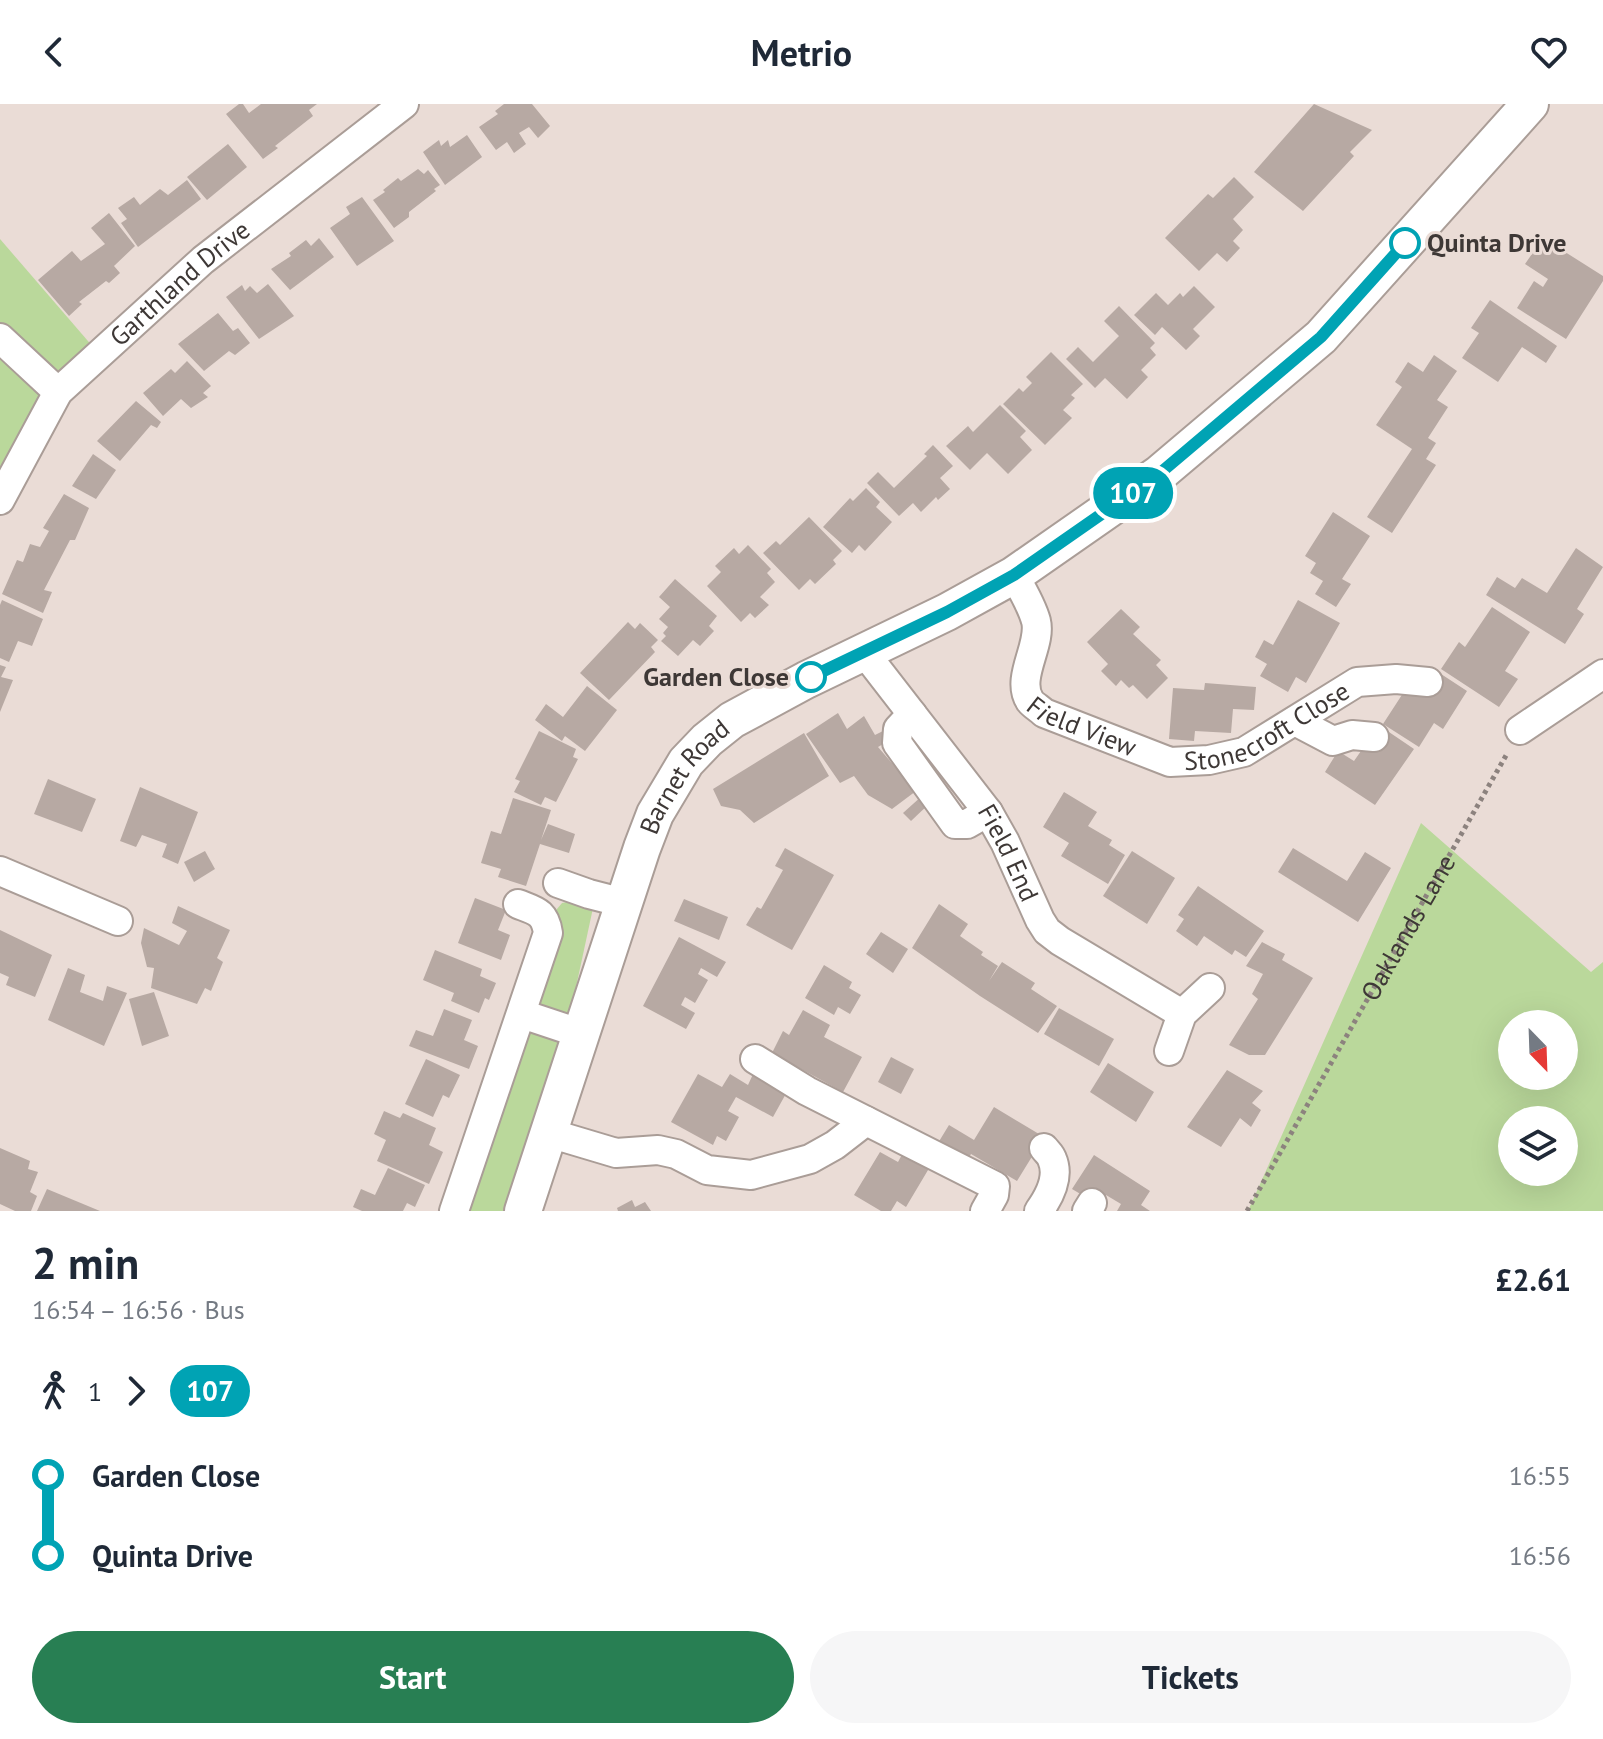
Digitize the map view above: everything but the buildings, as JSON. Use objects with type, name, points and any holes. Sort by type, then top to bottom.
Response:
[{"type":"main road","name":"Barnet Road","points":[[523,1211],[655,814],[686,762],[732,720],[1014,575],[1159,474],[1321,337],[1530,104]]},
{"type":"street","name":"Garthland Drive","points":[[0,500],[58,392],[203,260],[404,104]]},
{"type":"street","points":[[0,338],[58,392]]},
{"type":"street","name":"Field View","points":[[1014,575],[1036,621],[1037,636],[1025,690],[1031,702],[1044,713],[1170,762]]},
{"type":"street","name":"Field End","points":[[864,652],[988,812],[1047,931],[1182,1014]]},
{"type":"street","points":[[1520,730],[1603,674]]},
{"type":"street","name":"Stonecroft Close","points":[[1170,762],[1209,760],[1244,752],[1357,682],[1396,679],[1428,682]]},
{"type":"street","points":[[1295,721],[1333,741],[1352,735],[1374,737]]},
{"type":"street","points":[[0,871],[118,921]]},
{"type":"street","points":[[558,883],[624,903]]},
{"type":"street","points":[[454,1211],[548,933],[542,916],[518,904]]},
{"type":"street","points":[[1169,1051],[1182,1014],[1210,988]]},
{"type":"street","points":[[522,1014],[582,1034]]},
{"type":"street","points":[[755,1059],[807,1091],[995,1186],[989,1203],[1014,1200],[1038,1211],[1050,1194],[1054,1176],[1053,1160],[1044,1148]]},
{"type":"street","points":[[549,1133],[616,1153],[658,1150],[676,1154],[707,1170],[751,1175],[810,1159],[835,1145],[866,1121]]},
{"type":"path","name":"Oaklands Lane","points":[[1247,1211],[1520,730]]},
{"type":"green space","points":[[0,239],[100,355],[0,497]]},
{"type":"green space","points":[[1421,823],[1591,972],[1603,962],[1603,1211],[1248,1211]]},
{"type":"green space","points":[[562,903],[593,908],[567,1029],[520,1211],[454,1211],[546,922]]},
{"type":"bus line","name":"107","points":[[811,677],[947,612],[1014,575],[1159,474],[1321,337],[1405,243]]},
{"type":"place","name":"Quinta Drive","points":[[1405,243]]},
{"type":"place","name":"Garden Close","points":[[811,677]]}]
